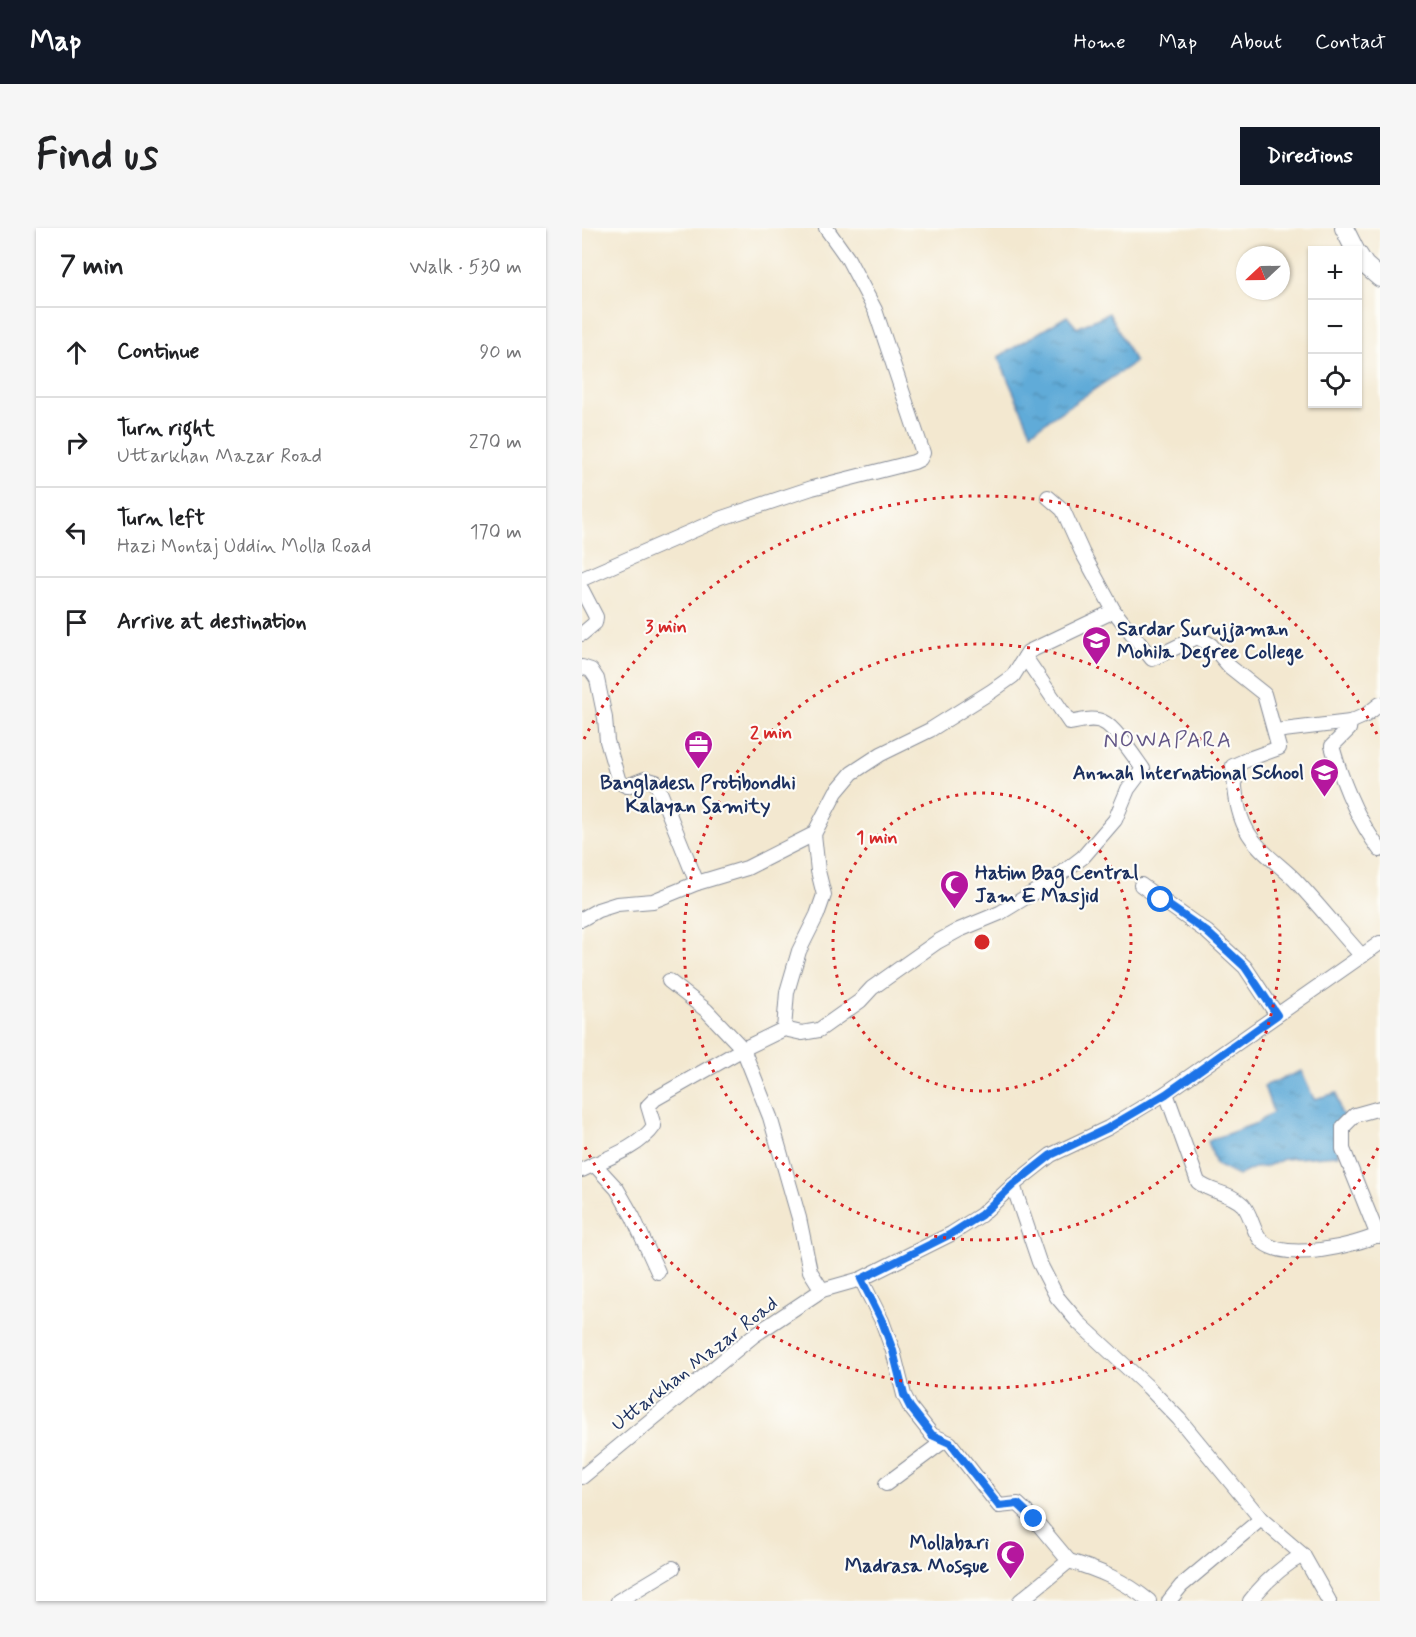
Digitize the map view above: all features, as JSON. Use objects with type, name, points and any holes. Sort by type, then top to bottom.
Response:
[{"type":"street","points":[[582,579],[722,518],[812,488],[920,459],[923,453],[875,310],[848,259],[826,228]]},
{"type":"street","points":[[1344,228],[1353,246]]},
{"type":"street","points":[[1362,261],[1380,278]]},
{"type":"street","points":[[1048,497],[1063,510],[1082,552],[1114,611],[1152,659],[1197,637],[1211,645],[1230,667],[1264,694],[1280,748],[1233,766],[1235,793],[1240,814],[1246,830],[1261,850],[1293,878],[1362,956]]},
{"type":"street","points":[[582,591],[596,616],[595,623],[582,634]]},
{"type":"street","points":[[784,1029],[787,992],[799,951],[824,895],[818,871],[814,834],[836,792],[852,773],[881,754],[930,730],[1013,676],[1028,652],[1083,628],[1114,611]]},
{"type":"street","points":[[582,656],[587,669],[597,679],[607,741],[619,782],[627,786],[645,779],[656,782],[697,883]]},
{"type":"street","points":[[658,1272],[633,1217],[617,1190],[588,1167],[648,1135],[654,1126],[648,1106],[655,1099],[784,1029],[802,1033],[819,1030],[860,1000],[872,988],[938,942],[959,930],[1000,913],[1049,883],[1083,856],[1115,820],[1128,789],[1143,769],[1104,722],[1087,719],[1070,723],[1025,657]]},
{"type":"street","points":[[1275,731],[1350,722],[1366,715],[1380,704]]},
{"type":"street","points":[[1350,722],[1349,729],[1332,746],[1340,774],[1354,806],[1380,850]]},
{"type":"street","points":[[582,919],[598,910],[617,904],[653,901],[697,883],[747,868],[814,834]]},
{"type":"street","points":[[1141,885],[1207,932],[1245,967],[1277,1015]]},
{"type":"street","name":"Uttarkhan Mazar Road","points":[[582,1478],[753,1336],[822,1290],[861,1279],[951,1234],[981,1215],[1013,1185],[1051,1155],[1108,1128],[1166,1094],[1380,943]]},
{"type":"street","points":[[669,981],[706,1010],[743,1050],[770,1117],[799,1218],[810,1271],[822,1290]]},
{"type":"street","points":[[1166,1094],[1198,1182],[1207,1190],[1228,1196],[1245,1207],[1256,1233],[1263,1242],[1276,1248],[1305,1252],[1358,1242],[1379,1235],[1343,1149],[1343,1127],[1355,1115],[1380,1108]]},
{"type":"street","points":[[1013,1185],[1039,1262],[1058,1297],[1079,1323],[1179,1419],[1261,1519],[1303,1555],[1329,1601]]},
{"type":"street","points":[[861,1279],[882,1321],[893,1351],[904,1395],[924,1427],[932,1435],[950,1443],[999,1506],[1018,1504],[1034,1519],[1069,1561],[1098,1570],[1133,1588],[1149,1601]]},
{"type":"street","points":[[886,1484],[944,1441]]},
{"type":"street","points":[[1168,1601],[1181,1586],[1261,1519]]},
{"type":"street","points":[[1250,1601],[1261,1586],[1287,1563],[1303,1555]]},
{"type":"street","points":[[1020,1601],[1069,1561]]},
{"type":"street","points":[[618,1601],[673,1568]]},
{"type":"water","points":[[1109,313],[1135,362],[1031,432],[998,357],[1067,316],[1077,328]]},
{"type":"water","points":[[1301,1071],[1314,1099],[1337,1093],[1340,1111],[1347,1121],[1338,1143],[1338,1155],[1284,1159],[1265,1167],[1254,1168],[1238,1176],[1216,1165],[1208,1141],[1257,1123],[1273,1112],[1264,1086]]},
{"type":"place","name":"Sardar Surujjaman Mohila Degree College","points":[[1096,666]]},
{"type":"place","name":"Bangladesh Protibondhi Kalayan Samity","points":[[698,770]]},
{"type":"place","name":"Anmah International School","points":[[1325,798]]},
{"type":"place","name":"Hatim Bag Central Jam E Masjid","points":[[954,910]]},
{"type":"place","name":"Mollabari Madrasa Mosque","points":[[1010,1580]]},
{"type":"district","name":"NOWAPARA","points":[[1168,739]]},
{"type":"route","points":[[1034,1519],[1018,1504],[999,1506],[950,1443],[932,1435],[924,1427],[904,1395],[893,1351],[882,1321],[861,1279],[929,1246],[981,1215],[1013,1185],[1051,1155],[1108,1128],[1166,1094],[1277,1015],[1245,967],[1207,932],[1161,900]]}]
